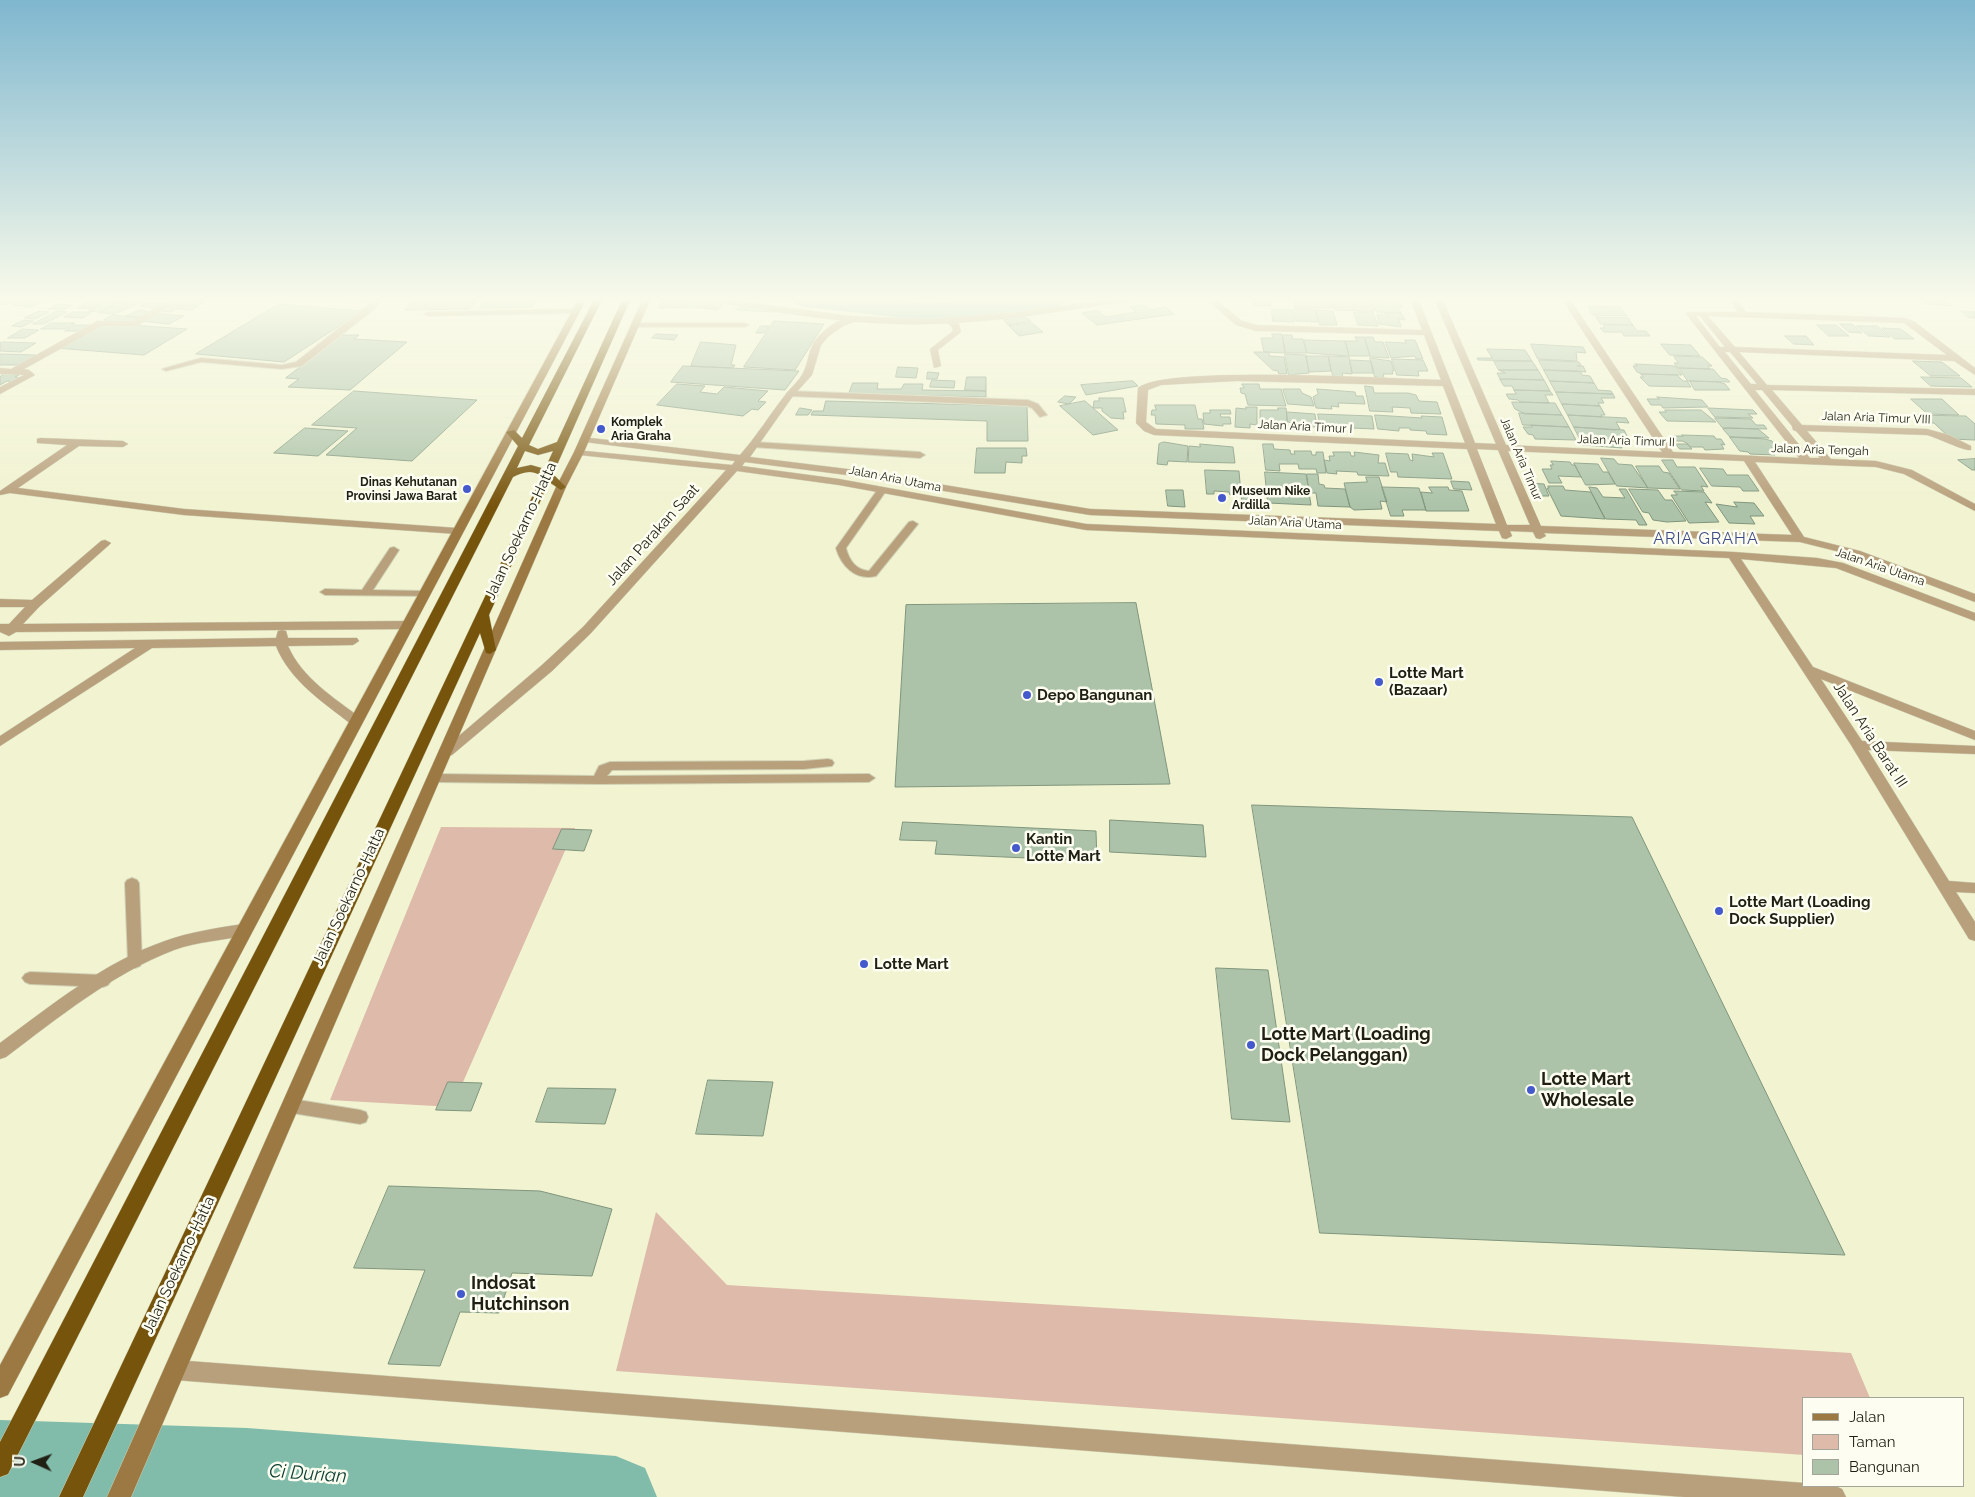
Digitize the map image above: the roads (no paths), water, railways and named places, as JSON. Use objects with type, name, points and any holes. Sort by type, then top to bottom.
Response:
[{"type":"highway","points":[[0,1466],[563,368]]},
{"type":"highway","name":"Jalan Soekarno-Hatta","points":[[71,1497],[548,474],[595,368]]},
{"type":"highway","points":[[511,432],[528,451],[538,452],[561,444]]},
{"type":"highway","points":[[508,475],[530,468],[541,469],[561,487]]},
{"type":"highway","points":[[482,612],[490,650]]},
{"type":"main road","points":[[0,1387],[545,368]]},
{"type":"main road","name":"Jalan Soekarno-Hatta","points":[[119,1497],[436,778],[561,487],[579,452],[616,368]]},
{"type":"street","points":[[14,371],[20,368]]},
{"type":"street","name":"Jalan Parakan Saat","points":[[447,752],[547,668],[587,630],[754,445],[790,394],[807,375],[809,368]]},
{"type":"street","name":"Jalan Aria Timur","points":[[1449,368],[1446,383],[1510,546]]},
{"type":"street","name":"Jalan Aria Timur","points":[[1456,368],[1503,449],[1545,548]]},
{"type":"street","points":[[1612,368],[1669,454]]},
{"type":"street","points":[[1731,368],[1808,462]]},
{"type":"street","points":[[1749,368],[1828,462]]},
{"type":"street","points":[[0,371],[26,372],[30,375],[0,391]]},
{"type":"street","name":"Jalan Aria Timur I","points":[[1446,383],[1270,378],[1162,381],[1143,388],[1141,423],[1147,429],[1154,432],[1503,449]]},
{"type":"street","points":[[1748,388],[1975,392]]},
{"type":"street","name":"Jalan Aria Timur VIII","points":[[1780,428],[1927,432],[1946,437],[1967,448]]},
{"type":"street","name":"Jalan Aria Utama","points":[[585,439],[738,463],[881,491],[1086,527],[1733,555],[1817,561],[1839,565],[1975,617]]},
{"type":"street","points":[[40,441],[123,444]]},
{"type":"street","points":[[4,492],[77,443]]},
{"type":"street","name":"Jalan Aria Timur II","points":[[1503,449],[1669,454],[1748,459]]},
{"type":"street","name":"Jalan Aria Utama","points":[[579,452],[847,472],[1090,512],[1800,539],[1856,553],[1975,598]]},
{"type":"street","name":"Jalan Aria Tengah","points":[[1748,459],[1876,464],[1898,468],[1975,508]]},
{"type":"street","name":"Jalan Aria Tengah","points":[[1748,459],[1800,539]]},
{"type":"street","points":[[839,482],[847,472]]},
{"type":"street","points":[[4,492],[184,512],[458,532]]},
{"type":"street","points":[[1086,527],[1090,512]]},
{"type":"street","points":[[105,543],[6,628],[0,646],[353,641]]},
{"type":"street","name":"Jalan Aria Barat III","points":[[1733,555],[1858,745],[1947,886],[1975,935]]},
{"type":"street","points":[[0,603],[35,604]]},
{"type":"street","points":[[6,628],[408,625]]},
{"type":"street","points":[[285,626],[280,641],[289,663],[356,721]]},
{"type":"street","points":[[0,742],[149,644]]},
{"type":"street","points":[[1808,669],[1975,736]]},
{"type":"street","points":[[1858,745],[1975,750]]},
{"type":"street","points":[[1947,886],[1975,888]]},
{"type":"street","points":[[0,1052],[68,1002],[135,962],[168,946],[195,938],[243,930]]},
{"type":"street","points":[[175,1370],[1834,1497]]},
{"type":"lane","points":[[790,394],[1028,403],[1035,406],[1043,415]]},
{"type":"lane","points":[[754,445],[920,455]]},
{"type":"lane","points":[[881,491],[841,548],[843,558],[849,565],[858,572],[872,574],[913,524]]},
{"type":"lane","points":[[365,593],[394,550]]},
{"type":"lane","points":[[325,592],[424,594]]},
{"type":"lane","points":[[599,780],[604,768],[610,766],[804,766],[828,762]]},
{"type":"lane","points":[[436,778],[599,780],[869,778]]},
{"type":"lane","points":[[132,883],[135,962]]},
{"type":"lane","points":[[30,978],[103,981]]},
{"type":"lane","points":[[292,1106],[360,1117]]},
{"type":"waterway","name":"Ci Durian","points":[[0,1460],[247,1469],[616,1497]]},
{"type":"place","name":"Komplek Aria Graha","points":[[601,429]]},
{"type":"place","name":"Dinas Kehutanan Provinsi Jawa Barat","points":[[467,489]]},
{"type":"place","name":"Museum Nike Ardilla","points":[[1222,498]]},
{"type":"place","name":"Lotte Mart (Bazaar)","points":[[1379,682]]},
{"type":"place","name":"Depo Bangunan","points":[[1027,695]]},
{"type":"place","name":"Kantin Lotte Mart","points":[[1016,848]]},
{"type":"place","name":"Lotte Mart (Loading Dock Supplier)","points":[[1719,911]]},
{"type":"place","name":"Lotte Mart","points":[[864,964]]},
{"type":"place","name":"Lotte Mart (Loading Dock Pelanggan)","points":[[1251,1045]]},
{"type":"place","name":"Lotte Mart Wholesale","points":[[1531,1090]]},
{"type":"place","name":"Indosat Hutchinson","points":[[461,1294]]},
{"type":"district","name":"ARIA GRAHA","points":[[1706,539]]}]
